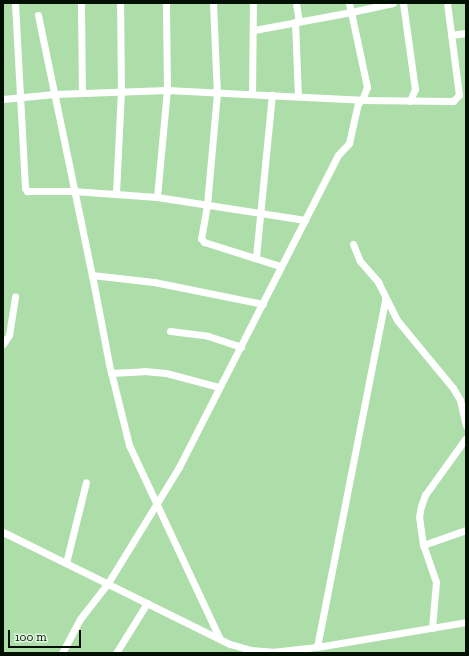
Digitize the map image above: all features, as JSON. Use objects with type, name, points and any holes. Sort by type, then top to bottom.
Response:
[{"type":"street","points":[[15,3],[26,190],[73,191],[157,197],[305,220]]},
{"type":"street","points":[[81,3],[82,93]]},
{"type":"street","points":[[116,194],[121,92],[120,3]]},
{"type":"street","points":[[157,197],[167,90],[166,3]]},
{"type":"street","points":[[213,3],[217,93],[207,205],[201,235],[204,242],[256,257],[280,266]]},
{"type":"street","points":[[252,3],[254,30],[252,94]]},
{"type":"street","points":[[296,3],[298,96]]},
{"type":"street","points":[[62,653],[80,619],[108,583],[179,467],[263,304],[280,266],[338,155],[349,142],[357,107],[362,100],[367,87],[349,3]]},
{"type":"street","points":[[254,30],[392,3]]},
{"type":"street","points":[[405,3],[415,89],[410,101]]},
{"type":"street","points":[[3,99],[55,94],[167,90],[362,100],[410,101],[457,99],[459,92],[447,3]]},
{"type":"street","points":[[38,15],[111,373],[129,445],[220,639]]},
{"type":"street","points":[[451,35],[466,33]]},
{"type":"street","points":[[256,257],[259,212],[272,95]]},
{"type":"street","points":[[353,244],[360,261],[378,282],[385,300],[397,320],[453,388],[460,400],[466,425]]},
{"type":"street","points":[[92,275],[154,282],[263,304]]},
{"type":"street","points":[[3,344],[9,335],[15,296]]},
{"type":"street","points":[[317,647],[385,300]]},
{"type":"street","points":[[170,331],[208,336],[241,347]]},
{"type":"street","points":[[111,373],[144,371],[166,373],[219,387]]},
{"type":"street","points":[[432,628],[436,582],[423,545],[419,517],[421,506],[429,490],[466,438]]},
{"type":"street","points":[[66,563],[86,482]]},
{"type":"street","points":[[423,545],[466,530]]},
{"type":"street","points":[[3,532],[230,644],[272,652],[317,647],[466,622]]},
{"type":"street","points":[[116,653],[147,603]]},
{"type":"street","points":[[230,644],[234,653]]}]
